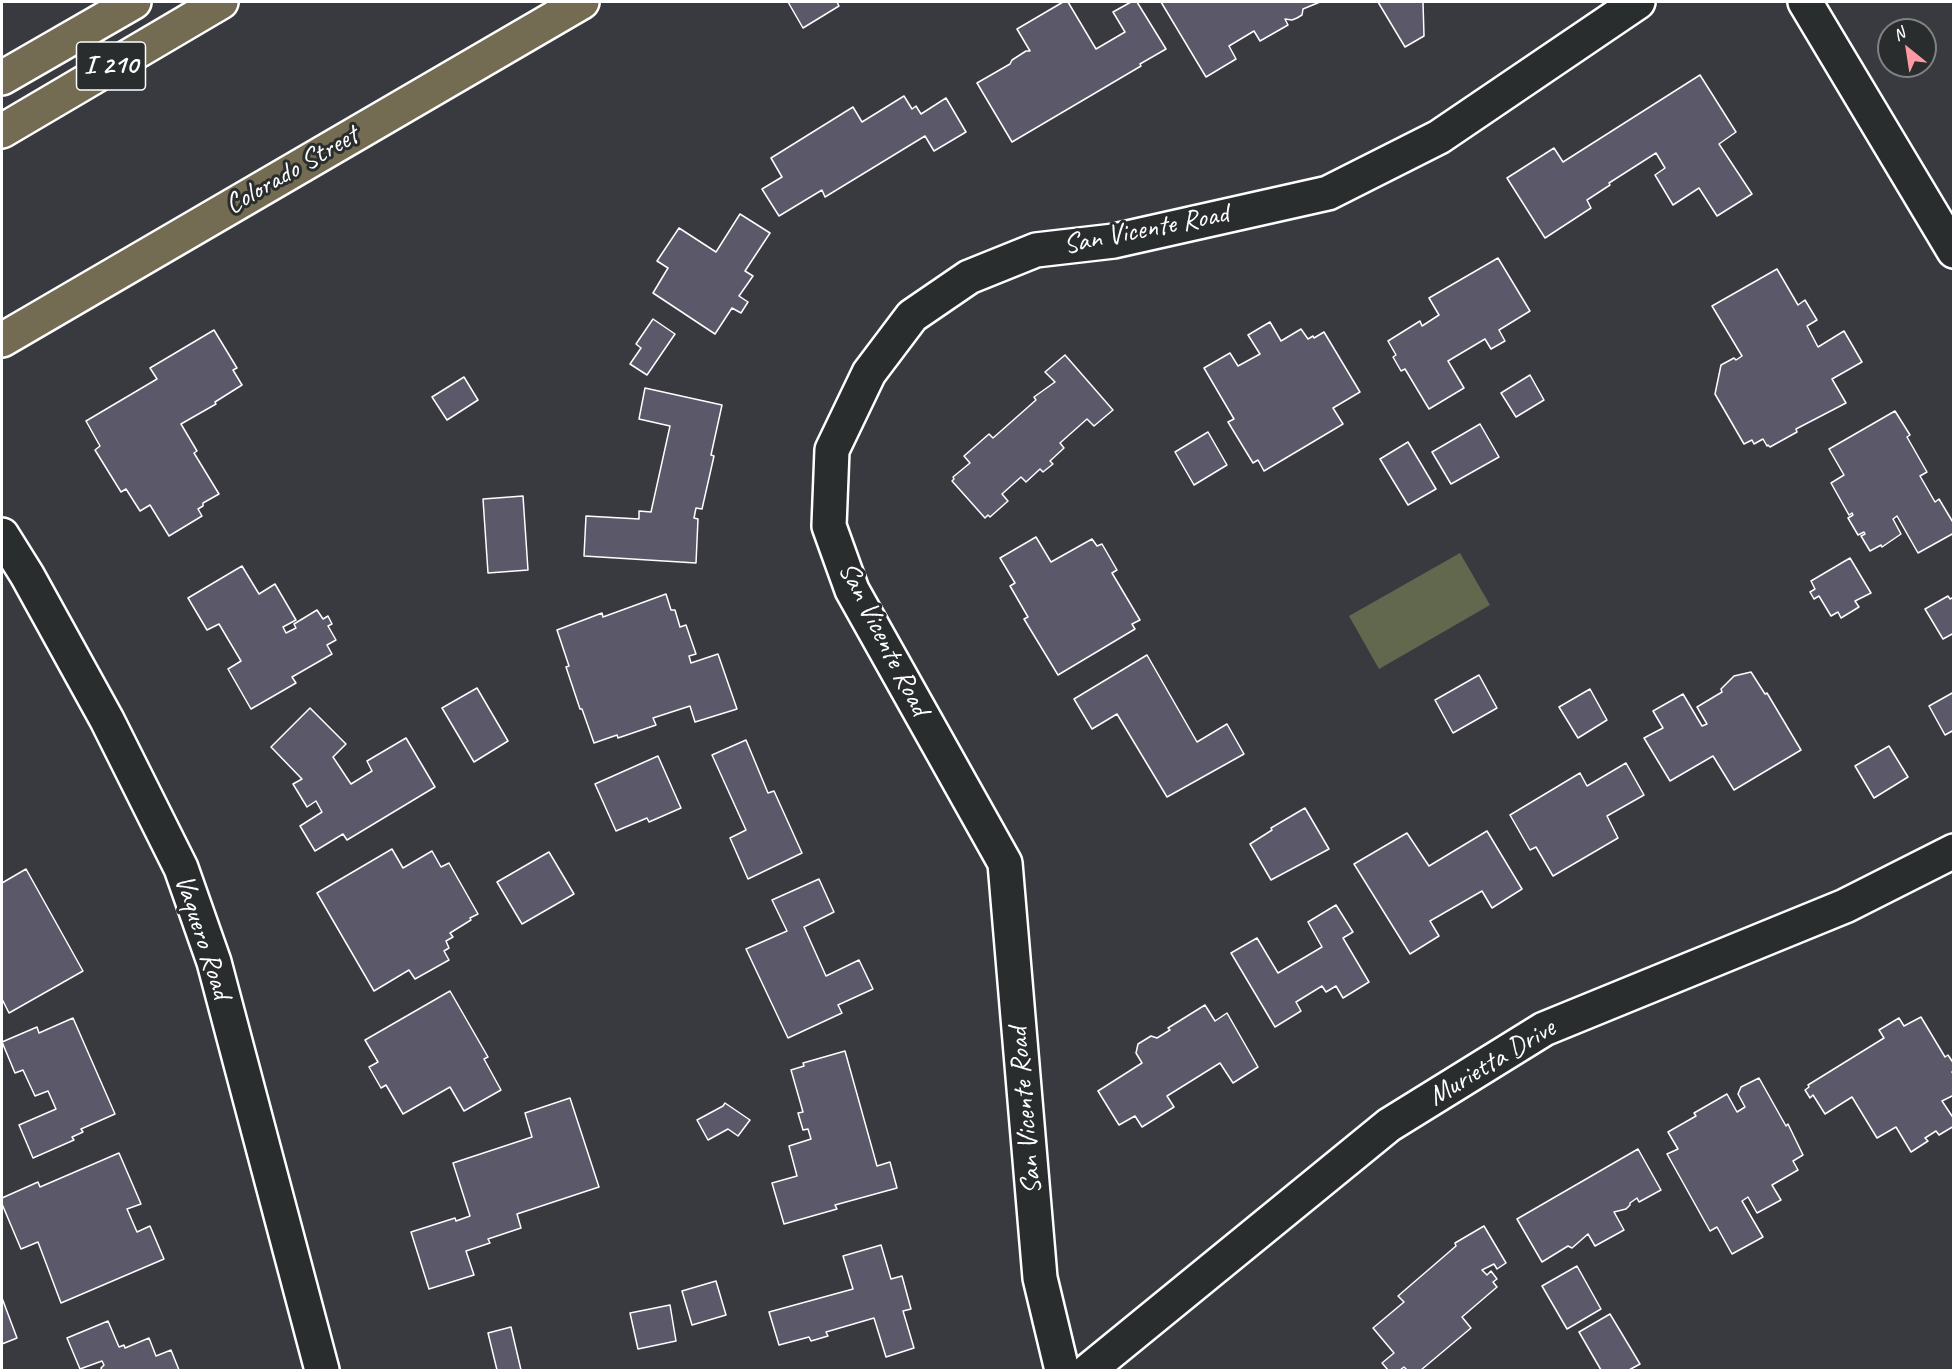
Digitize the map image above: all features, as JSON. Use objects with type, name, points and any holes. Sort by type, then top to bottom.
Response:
[{"type":"main road","points":[[2,78],[134,2]]},
{"type":"main road","name":"I 210","points":[[2,131],[221,2]]},
{"type":"main road","name":"Colorado Street","points":[[2,340],[582,2]]},
{"type":"street","name":"San Vicente Road","points":[[1062,1371],[1040,1278],[1005,863],[852,590],[829,526],[832,450],[869,373],[912,316],[969,277],[1036,250],[1114,242],[1328,193],[1438,137],[1638,2]]},
{"type":"street","points":[[1805,2],[1953,251]]},
{"type":"street","name":"Vaquero Road","points":[[2,536],[27,576],[107,720],[181,868],[214,962],[322,1371]]},
{"type":"street","name":"Murietta Drive","points":[[1089,1371],[1389,1125],[1544,1029],[1845,906],[1953,851]]},
{"type":"green space","points":[[1460,553],[1490,605],[1379,669],[1349,616]]},
{"type":"building","points":[[788,2],[837,2],[839,6],[803,28]]},
{"type":"building","points":[[1063,2],[1068,2],[1096,49],[1125,32],[1113,12],[1131,2],[1137,2],[1166,49],[1012,142],[977,83],[1010,64],[1012,60],[1026,51],[1030,51],[1017,29]]},
{"type":"building","points":[[1161,2],[1320,2],[1303,9],[1302,15],[1297,18],[1285,19],[1288,25],[1260,41],[1254,31],[1229,46],[1236,59],[1206,77]]},
{"type":"building","points":[[1378,2],[1423,2],[1424,36],[1405,47]]},
{"type":"building","points":[[1700,75],[1736,132],[1719,144],[1752,194],[1717,216],[1699,188],[1673,205],[1655,175],[1665,168],[1656,153],[1609,183],[1610,185],[1587,200],[1591,208],[1545,238],[1507,178],[1554,148],[1563,162]]},
{"type":"building","points":[[904,96],[912,109],[916,106],[921,114],[946,98],[966,132],[934,151],[925,136],[825,197],[822,190],[779,216],[762,189],[782,177],[771,158],[853,107],[862,122]]},
{"type":"building","points":[[740,214],[770,233],[745,271],[753,276],[739,296],[748,302],[741,313],[732,308],[715,334],[653,293],[668,268],[657,261],[679,228],[716,252]]},
{"type":"building","points":[[1498,258],[1530,311],[1499,330],[1505,341],[1491,349],[1485,339],[1448,361],[1464,388],[1429,409],[1405,369],[1401,371],[1388,341],[1420,321],[1422,326],[1439,315],[1429,298]]},
{"type":"building","points":[[1777,269],[1798,305],[1805,300],[1817,320],[1807,326],[1818,347],[1844,331],[1862,362],[1832,379],[1846,403],[1796,429],[1797,432],[1770,447],[1763,439],[1754,444],[1752,440],[1744,444],[1715,394],[1721,365],[1742,356],[1712,306]]},
{"type":"building","points":[[653,319],[675,334],[647,375],[630,364],[641,348],[636,344]]},
{"type":"building","points":[[1270,322],[1281,341],[1301,329],[1308,339],[1324,332],[1360,392],[1333,408],[1343,424],[1264,471],[1258,460],[1253,463],[1228,422],[1234,419],[1204,368],[1230,353],[1238,366],[1260,354],[1248,335]]},
{"type":"building","points":[[214,330],[237,368],[233,370],[242,385],[215,402],[216,404],[181,424],[197,451],[194,453],[219,494],[203,503],[203,506],[198,509],[202,516],[169,536],[150,505],[140,511],[126,489],[121,492],[95,450],[100,446],[86,421],[157,379],[150,368]]},
{"type":"building","points":[[1065,355],[1113,410],[1094,426],[1087,419],[1060,443],[1064,448],[1050,461],[1053,464],[1043,472],[1040,469],[1026,482],[1021,477],[1002,494],[1008,501],[990,517],[988,515],[985,518],[952,481],[953,477],[970,463],[964,456],[989,434],[993,438],[1036,400],[1034,397],[1055,382],[1045,372]]},
{"type":"building","points":[[1530,375],[1544,400],[1516,417],[1501,393]]},
{"type":"building","points":[[464,377],[478,400],[447,420],[432,397]]},
{"type":"building","points":[[645,388],[722,405],[702,509],[696,508],[694,518],[698,519],[696,563],[584,556],[586,516],[639,519],[639,511],[651,512],[670,426],[639,419]]},
{"type":"building","points":[[1895,411],[1910,435],[1907,437],[1927,472],[1920,476],[1935,502],[1939,499],[1954,524],[1954,533],[1918,553],[1897,516],[1893,519],[1901,534],[1882,547],[1881,545],[1870,551],[1861,536],[1865,534],[1864,532],[1858,535],[1848,518],[1853,515],[1852,513],[1849,515],[1831,483],[1844,475],[1829,449]]},
{"type":"building","points":[[1480,424],[1499,457],[1451,484],[1432,452]]},
{"type":"building","points":[[1208,432],[1227,465],[1194,485],[1175,452]]},
{"type":"building","points":[[1408,442],[1436,489],[1408,505],[1380,459]]},
{"type":"building","points":[[523,496],[528,570],[488,573],[483,499]]},
{"type":"building","points":[[1036,537],[1051,562],[1092,539],[1097,546],[1102,544],[1117,570],[1112,573],[1140,620],[1132,624],[1135,629],[1058,675],[1024,619],[1028,617],[1010,586],[1015,583],[1000,558]]},
{"type":"building","points":[[1850,558],[1871,593],[1855,601],[1859,607],[1841,618],[1838,612],[1831,616],[1819,596],[1814,599],[1810,592],[1815,589],[1811,581]]},
{"type":"building","points":[[242,566],[259,594],[275,584],[296,620],[283,627],[286,633],[296,628],[294,624],[317,610],[323,619],[328,616],[332,624],[328,626],[336,640],[327,645],[332,654],[292,677],[296,683],[251,709],[228,669],[241,661],[219,624],[207,630],[188,598]]},
{"type":"building","points":[[666,594],[671,610],[675,610],[680,627],[686,625],[696,654],[689,656],[691,663],[718,654],[737,709],[695,722],[690,706],[653,718],[656,725],[618,738],[617,735],[594,743],[566,667],[569,666],[557,630],[602,613],[603,617]]},
{"type":"building","points":[[1948,596],[1950,599],[1954,597],[1954,633],[1943,639],[1925,609]]},
{"type":"building","points":[[1147,655],[1197,742],[1227,724],[1244,754],[1167,797],[1117,714],[1092,729],[1074,699]]},
{"type":"building","points":[[1751,672],[1765,694],[1767,693],[1801,750],[1734,790],[1713,756],[1670,781],[1644,738],[1663,728],[1653,711],[1683,694],[1702,726],[1707,724],[1697,707],[1722,692],[1721,689],[1734,676]]},
{"type":"building","points":[[1479,675],[1497,708],[1453,733],[1435,700]]},
{"type":"building","points":[[477,688],[508,741],[474,762],[442,708]]},
{"type":"building","points":[[1590,689],[1607,720],[1578,738],[1559,707]]},
{"type":"building","points":[[1954,692],[1954,730],[1945,735],[1929,706]]},
{"type":"building","points":[[310,708],[346,744],[333,757],[351,784],[372,771],[367,761],[406,738],[435,787],[347,840],[343,834],[315,851],[300,826],[322,812],[316,801],[307,807],[293,784],[302,779],[271,747]]},
{"type":"building","points":[[746,740],[768,793],[774,791],[802,853],[748,879],[730,838],[746,830],[712,755]]},
{"type":"building","points":[[1889,746],[1908,777],[1874,798],[1855,766]]},
{"type":"building","points":[[658,756],[681,808],[649,822],[647,818],[616,831],[595,784]]},
{"type":"building","points":[[1626,763],[1644,795],[1607,816],[1618,838],[1553,876],[1536,847],[1530,850],[1510,815],[1580,773],[1587,786]]},
{"type":"building","points":[[1305,808],[1329,849],[1271,880],[1250,844],[1272,830],[1271,828]]},
{"type":"building","points":[[1487,831],[1522,889],[1492,908],[1482,891],[1430,921],[1439,936],[1410,954],[1354,864],[1407,833],[1429,866]]},
{"type":"building","points":[[392,849],[403,868],[432,851],[441,867],[449,863],[478,914],[450,933],[453,937],[446,941],[449,948],[444,951],[449,960],[415,979],[409,970],[374,991],[317,893]]},
{"type":"building","points":[[549,852],[574,894],[522,924],[497,882]]},
{"type":"building","points":[[26,869],[83,971],[9,1013],[2,999],[2,883]]},
{"type":"building","points":[[819,879],[834,912],[804,927],[826,976],[859,960],[873,989],[838,1005],[842,1013],[788,1038],[746,949],[787,931],[772,900]]},
{"type":"building","points":[[1336,905],[1353,932],[1343,938],[1369,982],[1343,998],[1336,986],[1326,992],[1322,986],[1296,1002],[1301,1011],[1275,1027],[1231,953],[1257,938],[1278,973],[1322,947],[1308,922]]},
{"type":"building","points":[[450,991],[488,1057],[484,1059],[501,1090],[464,1111],[450,1087],[403,1114],[386,1085],[381,1088],[369,1067],[378,1062],[365,1040]]},
{"type":"building","points":[[1205,1005],[1215,1021],[1227,1013],[1258,1067],[1233,1083],[1220,1063],[1167,1096],[1174,1107],[1142,1127],[1135,1116],[1119,1125],[1098,1091],[1142,1063],[1136,1053],[1138,1044],[1151,1036],[1157,1038],[1170,1030],[1168,1028]]},
{"type":"building","points":[[1921,1017],[1945,1057],[1948,1055],[1954,1064],[1952,1072],[1954,1095],[1942,1101],[1954,1119],[1954,1126],[1939,1135],[1936,1131],[1925,1138],[1928,1141],[1911,1152],[1896,1127],[1877,1138],[1852,1097],[1825,1114],[1813,1095],[1810,1098],[1805,1090],[1809,1087],[1808,1085],[1884,1038],[1879,1030],[1899,1018],[1904,1026]]},
{"type":"building","points":[[73,1018],[115,1114],[81,1129],[83,1132],[72,1137],[74,1140],[33,1158],[19,1125],[56,1109],[48,1091],[35,1096],[23,1070],[15,1073],[2,1042],[37,1027],[39,1033]]},
{"type":"building","points":[[845,1051],[877,1166],[890,1162],[897,1188],[835,1205],[837,1209],[784,1224],[772,1183],[797,1176],[789,1146],[811,1139],[808,1129],[803,1130],[798,1113],[803,1112],[791,1070],[804,1066],[803,1063]]},
{"type":"building","points":[[1759,1078],[1786,1126],[1788,1124],[1803,1155],[1793,1161],[1798,1170],[1772,1185],[1781,1200],[1757,1213],[1748,1197],[1742,1201],[1763,1237],[1732,1254],[1717,1227],[1710,1231],[1667,1154],[1678,1149],[1668,1132],[1696,1116],[1694,1113],[1727,1094],[1737,1112],[1745,1107],[1738,1094],[1741,1087]]},
{"type":"building","points":[[570,1098],[599,1187],[517,1214],[521,1228],[488,1239],[490,1243],[466,1251],[474,1275],[429,1289],[411,1232],[455,1218],[456,1221],[470,1216],[453,1163],[532,1137],[525,1113]]},
{"type":"building","points":[[725,1103],[750,1120],[738,1136],[728,1129],[708,1140],[697,1120]]},
{"type":"building","points":[[1638,1149],[1661,1190],[1639,1202],[1637,1198],[1626,1209],[1614,1212],[1624,1230],[1595,1246],[1588,1234],[1572,1248],[1568,1246],[1542,1262],[1517,1219]]},
{"type":"building","points":[[119,1153],[141,1204],[127,1209],[137,1232],[150,1226],[164,1259],[61,1303],[38,1242],[21,1249],[2,1204],[2,1198],[38,1182],[40,1187]]},
{"type":"building","points":[[1484,1226],[1506,1263],[1497,1269],[1494,1264],[1482,1270],[1487,1275],[1491,1271],[1497,1279],[1493,1282],[1497,1287],[1462,1317],[1471,1328],[1421,1370],[1407,1370],[1404,1367],[1400,1370],[1388,1370],[1382,1363],[1394,1353],[1373,1328],[1404,1302],[1398,1296],[1456,1246],[1455,1243]]},
{"type":"building","points":[[881,1245],[891,1279],[902,1276],[911,1309],[903,1311],[914,1348],[886,1357],[874,1318],[826,1332],[828,1336],[811,1341],[809,1337],[779,1345],[769,1312],[853,1289],[843,1256]]},
{"type":"building","points":[[1577,1266],[1601,1309],[1567,1329],[1542,1286]]},
{"type":"building","points":[[716,1281],[726,1315],[692,1325],[682,1291]]},
{"type":"building","points":[[2,1298],[17,1338],[2,1344]]},
{"type":"building","points":[[670,1305],[676,1341],[638,1349],[630,1313]]},
{"type":"building","points":[[1610,1314],[1640,1364],[1629,1370],[1601,1370],[1579,1332]]},
{"type":"building","points":[[108,1321],[119,1347],[124,1345],[125,1348],[149,1338],[156,1356],[171,1350],[179,1370],[102,1370],[104,1365],[102,1361],[80,1369],[67,1338]]},
{"type":"building","points":[[511,1327],[521,1370],[497,1370],[488,1333]]}]
